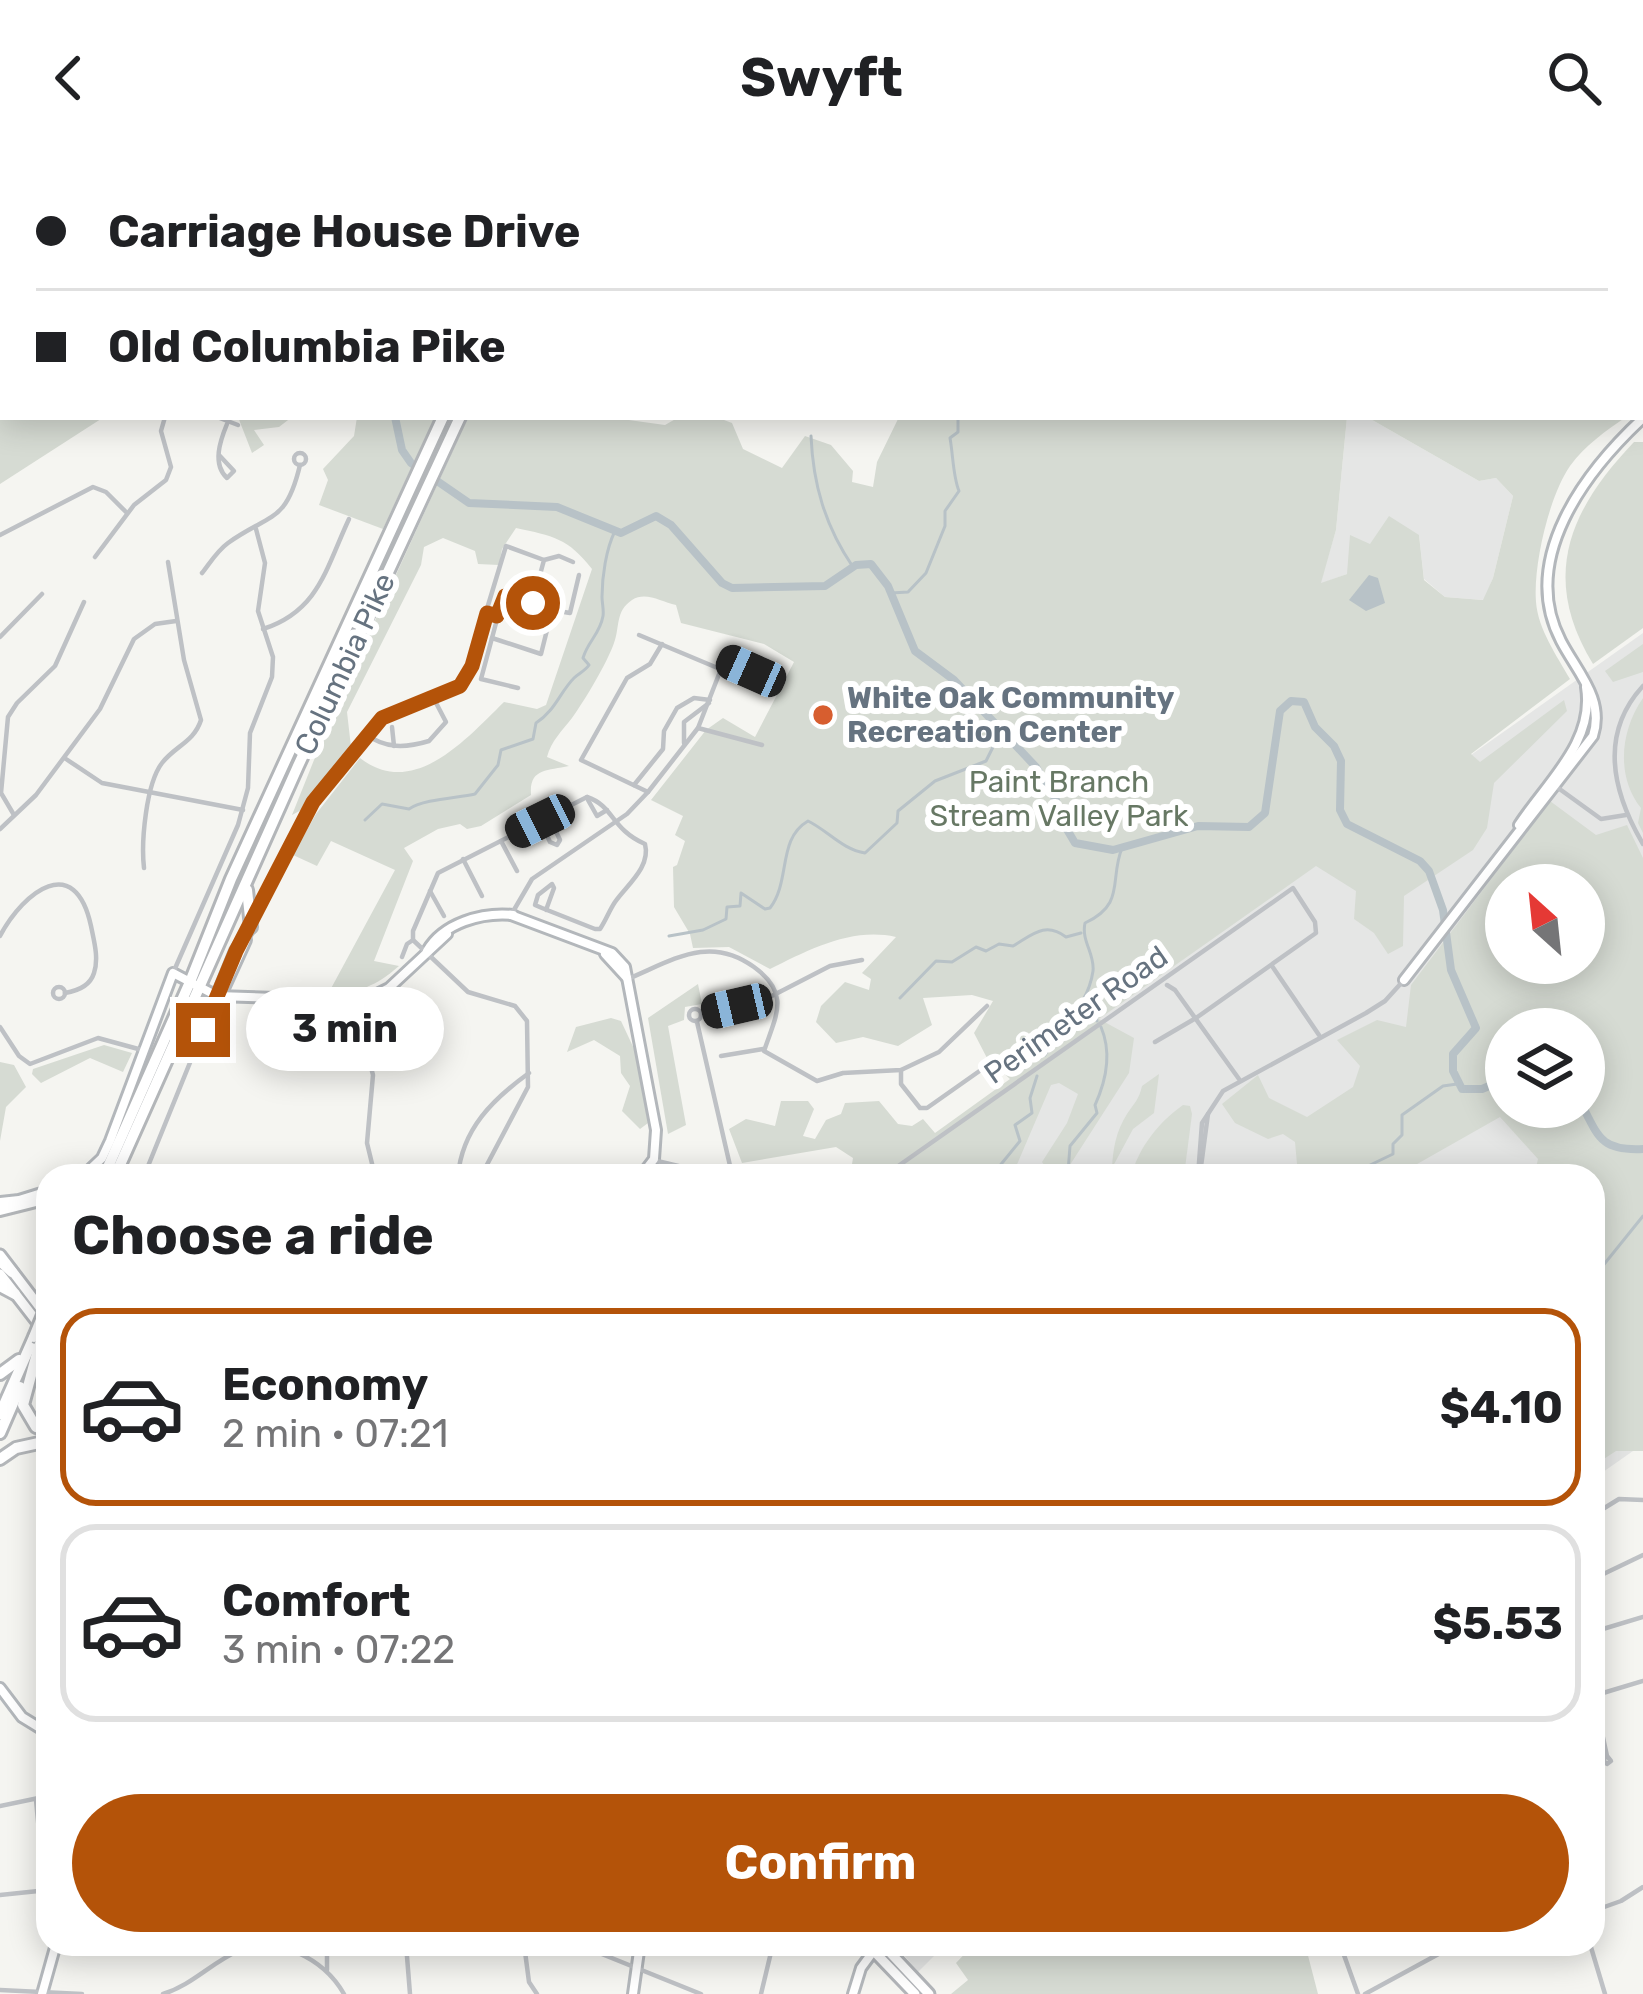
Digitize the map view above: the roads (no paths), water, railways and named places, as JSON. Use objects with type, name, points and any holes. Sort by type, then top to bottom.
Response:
[{"type":"highway","name":"Columbia Pike","points":[[196,984],[224,896],[442,420]]},
{"type":"highway","name":"Columbia Pike","points":[[112,1164],[238,904],[458,420]]},
{"type":"highway","points":[[248,880],[250,924]]},
{"type":"highway","points":[[224,896],[238,904],[250,924]]},
{"type":"highway","points":[[107,1164],[121,1151]]},
{"type":"highway","points":[[119,1164],[121,1151]]},
{"type":"highway","points":[[0,1206],[36,1197]]},
{"type":"highway","points":[[0,1258],[6,1273]]},
{"type":"highway","points":[[0,1286],[15,1294]]},
{"type":"highway","points":[[0,1374],[13,1368],[36,1344]]},
{"type":"highway","points":[[0,1414],[36,1347]]},
{"type":"highway","points":[[0,1433],[36,1349]]},
{"type":"highway","points":[[36,1352],[23,1406],[36,1427]]},
{"type":"highway","points":[[0,1459],[16,1448],[36,1444]]},
{"type":"main road","points":[[6,1273],[36,1333]]},
{"type":"main road","points":[[6,1273],[36,1308]]},
{"type":"main road","points":[[884,1956],[915,1994]]},
{"type":"main road","points":[[887,1956],[929,1994]]},
{"type":"street","points":[[95,556],[127,513],[169,475],[161,431],[164,420]]},
{"type":"street","points":[[221,420],[238,425]]},
{"type":"street","points":[[1201,1164],[1210,1108],[1239,1079],[1385,1001],[1595,729],[1596,705],[1555,628],[1551,575],[1556,542],[1587,476],[1641,420]]},
{"type":"street","points":[[219,455],[226,424]]},
{"type":"street","points":[[202,574],[224,546],[282,509],[300,465]]},
{"type":"street","points":[[0,535],[93,488],[106,492],[127,513]]},
{"type":"street","points":[[263,629],[293,618],[309,603],[349,519]]},
{"type":"street","points":[[95,1164],[110,1142],[142,1050],[242,810],[250,733],[272,677],[273,657],[258,611],[265,553],[256,529]]},
{"type":"street","points":[[149,1164],[219,992],[303,818],[366,734],[391,713],[455,690],[466,679],[506,546],[544,560],[559,556],[573,562]]},
{"type":"street","points":[[534,600],[544,560]]},
{"type":"street","points":[[144,868],[143,830],[161,764],[192,738],[201,720],[184,660],[168,562]]},
{"type":"street","points":[[518,688],[482,679],[505,596],[570,613],[579,574]]},
{"type":"street","points":[[0,637],[42,594]]},
{"type":"street","points":[[14,815],[1,793],[3,734],[12,709],[59,658],[84,602]]},
{"type":"street","points":[[492,638],[541,654],[552,610]]},
{"type":"street","points":[[487,613],[497,616]]},
{"type":"street","points":[[0,829],[65,758],[107,697],[134,639],[155,624],[178,620]]},
{"type":"street","points":[[639,635],[720,669]]},
{"type":"street","points":[[648,792],[583,763],[582,756],[627,678],[650,664],[662,644]]},
{"type":"street","points":[[512,915],[532,880],[614,823],[648,792],[682,749],[728,660],[774,681]]},
{"type":"street","points":[[1643,686],[1626,713],[1614,764],[1614,782],[1643,844]]},
{"type":"street","points":[[634,785],[663,749],[664,731],[677,708],[694,698],[709,702]]},
{"type":"street","points":[[366,734],[380,745],[429,741],[446,722],[434,699]]},
{"type":"street","points":[[682,749],[684,722],[697,722],[762,745]]},
{"type":"street","points":[[392,728],[394,746]]},
{"type":"street","points":[[65,758],[103,783],[242,810]]},
{"type":"street","points":[[1552,784],[1601,819],[1626,815]]},
{"type":"street","points":[[587,796],[597,816],[608,810]]},
{"type":"street","points":[[546,910],[600,929],[613,904],[632,886],[647,856],[648,846],[622,833],[608,810],[587,796]]},
{"type":"street","points":[[402,957],[438,873],[587,796]]},
{"type":"street","points":[[540,821],[551,843],[557,845],[560,840],[549,817]]},
{"type":"street","points":[[501,841],[517,871]]},
{"type":"street","points":[[463,859],[482,896]]},
{"type":"street","points":[[0,936],[46,886],[57,882],[79,893],[95,949],[94,974],[86,986],[65,993]]},
{"type":"street","name":"Perimeter Road","points":[[901,1164],[1293,888],[1317,928],[1272,965]]},
{"type":"street","points":[[430,891],[443,916]]},
{"type":"street","points":[[173,973],[219,992],[354,1002],[389,988],[434,939],[469,919],[520,915],[616,957],[628,979],[656,1130],[650,1164]]},
{"type":"street","points":[[554,931],[561,916]]},
{"type":"street","points":[[413,940],[468,992],[523,1012],[529,1030],[529,1073],[514,1117],[489,1164]]},
{"type":"street","points":[[628,979],[684,956],[728,950],[768,977],[777,993],[778,1011],[764,1050]]},
{"type":"street","points":[[710,1012],[777,993],[830,966],[862,960]]},
{"type":"street","points":[[1154,1042],[1272,965],[1319,1035]]},
{"type":"street","points":[[1167,985],[1239,1079]]},
{"type":"street","points":[[354,1002],[374,1075],[367,1143],[372,1164]]},
{"type":"street","points":[[721,1056],[764,1050],[817,1081],[843,1072],[902,1070],[939,1052],[987,1006]]},
{"type":"street","points":[[697,1022],[730,1164]]},
{"type":"street","points":[[0,1027],[30,1064],[98,1039],[142,1050]]},
{"type":"street","points":[[902,1070],[902,1084],[920,1108],[926,1108],[988,1065]]},
{"type":"street","points":[[459,1164],[461,1149],[486,1108],[529,1073]]},
{"type":"street","points":[[653,1160],[671,1164]]},
{"type":"street","points":[[1605,1507],[1619,1498],[1643,1500]]},
{"type":"street","points":[[1605,1573],[1643,1555]]},
{"type":"street","points":[[1605,1628],[1643,1617]]},
{"type":"street","points":[[1605,1692],[1643,1681]]},
{"type":"street","points":[[0,1688],[22,1717],[36,1726]]},
{"type":"street","points":[[1605,1735],[1607,1756]]},
{"type":"street","points":[[0,1806],[35,1798],[36,1807]]},
{"type":"street","points":[[1605,1907],[1643,1886]]},
{"type":"street","points":[[0,1894],[36,1891]]},
{"type":"street","points":[[44,1993],[53,1956]]},
{"type":"street","points":[[163,1994],[174,1992],[229,1956]]},
{"type":"street","points":[[302,1956],[327,1970],[344,1994]]},
{"type":"street","points":[[327,1956],[327,1970]]},
{"type":"street","points":[[407,1956],[410,1994]]},
{"type":"street","points":[[526,1956],[537,1994]]},
{"type":"street","points":[[609,1956],[701,1994]]},
{"type":"street","points":[[633,1994],[638,1956]]},
{"type":"street","points":[[761,1994],[770,1956]]},
{"type":"street","points":[[854,1994],[869,1956]]},
{"type":"street","points":[[1345,1956],[1362,1994],[1434,1956]]},
{"type":"street","points":[[1593,1956],[1604,1994]]},
{"type":"street","points":[[0,1990],[82,1994]]},
{"type":"waterway","points":[[396,420],[402,450],[411,463],[469,503],[557,507],[621,533],[656,516],[671,525],[722,583],[732,588],[825,586],[856,565],[871,564],[888,586],[915,651],[954,680],[1036,767],[1075,843],[1113,850],[1198,826],[1249,827],[1265,813],[1280,711],[1291,701],[1304,702],[1315,727],[1341,761],[1340,810],[1347,824],[1420,861],[1429,871],[1443,910],[1451,970],[1476,1028],[1453,1054],[1453,1071],[1462,1089],[1485,1088]]},
{"type":"waterway","points":[[891,593],[908,592],[926,573],[945,526],[945,511],[959,491],[950,438],[958,432],[958,420]]},
{"type":"waterway","points":[[811,436],[822,504],[853,567]]},
{"type":"waterway","points":[[365,820],[382,804],[409,809],[475,794],[498,765],[501,750],[533,739],[536,723],[589,665],[583,658],[601,622],[604,572],[615,531]]},
{"type":"waterway","points":[[669,936],[703,930],[726,919],[727,907],[740,906],[741,893],[770,908],[792,838],[808,821],[865,853],[897,823],[898,811],[935,781],[986,761],[1002,729]]},
{"type":"waterway","points":[[1045,1055],[1090,984],[1093,965],[1085,923],[1098,916],[1111,899],[1122,848]]},
{"type":"waterway","points":[[900,998],[936,961],[952,962],[976,947],[986,951],[999,944],[1013,946],[1045,930],[1066,937],[1081,933]]},
{"type":"waterway","points":[[1085,1005],[1095,1012],[1097,1021]]},
{"type":"waterway","points":[[1069,1164],[1070,1146],[1097,1113],[1107,1057],[1101,1027]]},
{"type":"waterway","points":[[1001,1164],[1020,1141],[1015,1125],[1032,1113],[1030,1098],[1037,1076]]},
{"type":"waterway","points":[[1372,1164],[1393,1154],[1393,1144],[1402,1135],[1402,1115],[1443,1086],[1457,1084]]},
{"type":"waterway","points":[[1595,1128],[1611,1145],[1643,1149]]},
{"type":"waterway","points":[[1605,1263],[1643,1216]]},
{"type":"place","name":"White Oak Community Recreation Center","points":[[823,715]]},
{"type":"park label","name":"Paint Branch Stream Valley Park","points":[[1059,799]]}]
